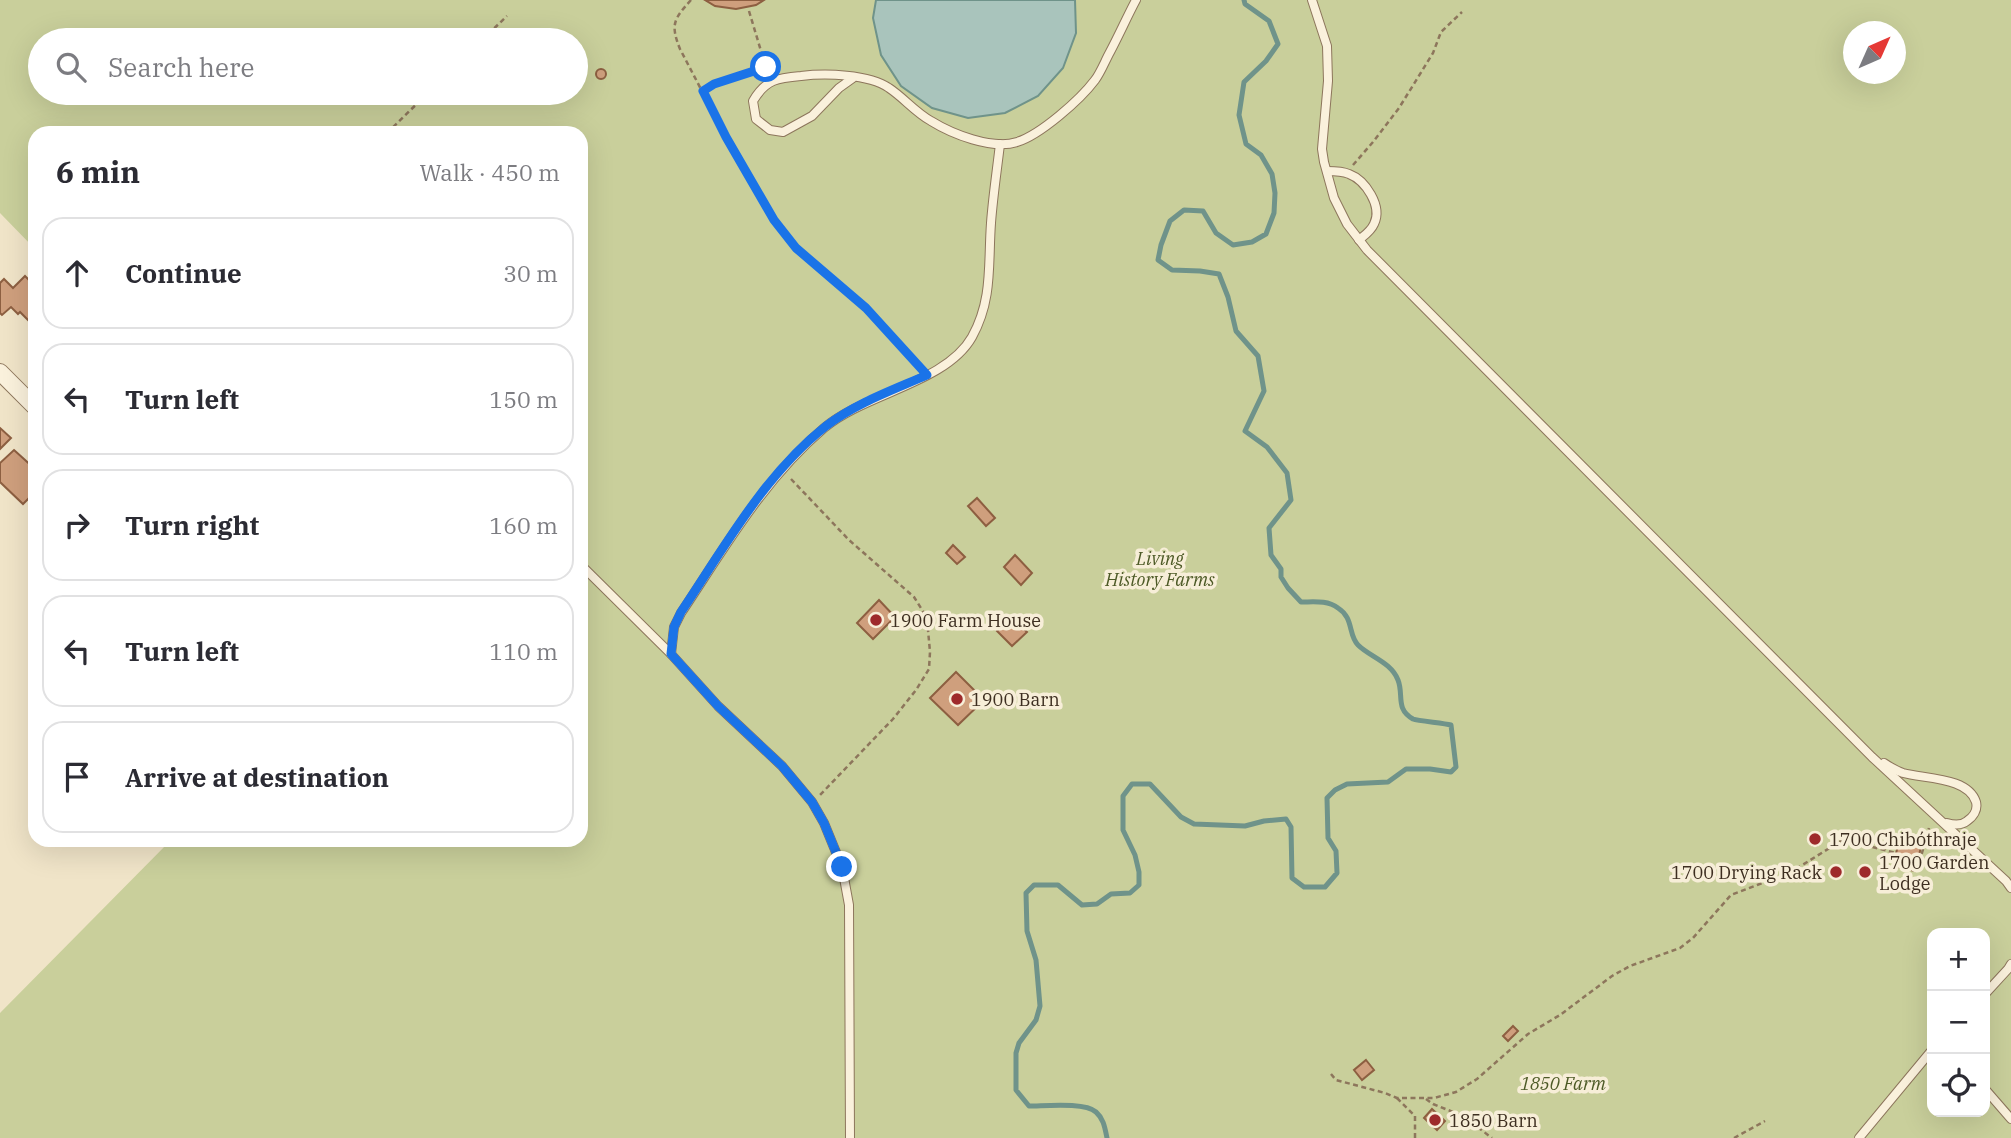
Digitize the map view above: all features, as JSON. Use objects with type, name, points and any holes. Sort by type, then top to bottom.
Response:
[{"type":"street","points":[[0,372],[28,400]]},
{"type":"lane","points":[[853,78],[839,88],[812,116],[783,132],[769,130],[756,119],[753,101],[759,90],[771,81],[811,75],[834,75],[876,81],[932,122],[979,142],[1016,143],[1071,107],[1097,78],[1136,0]]},
{"type":"lane","points":[[1312,0],[1327,46],[1328,81],[1322,149],[1334,198],[1347,224],[1359,240],[1872,757],[2007,881],[2011,888]]},
{"type":"lane","points":[[671,654],[674,627],[681,612],[739,525],[781,469],[826,426],[856,407],[937,370],[971,340],[984,312],[988,291],[991,223],[1000,144]]},
{"type":"lane","points":[[1327,172],[1347,173],[1361,182],[1370,193],[1376,208],[1376,221],[1369,232],[1359,240]]},
{"type":"lane","points":[[588,572],[671,654],[718,706],[782,766],[812,802],[824,823],[842,867],[849,905],[850,1138]]},
{"type":"lane","points":[[1872,757],[1901,772],[1954,782],[1967,789],[1975,799],[1977,807],[1972,816],[1964,824],[1944,823]]},
{"type":"lane","points":[[1988,991],[2011,964]]},
{"type":"lane","points":[[1858,1138],[1929,1054]]},
{"type":"lane","points":[[1990,1095],[2011,1119]]},
{"type":"path","points":[[691,0],[680,11],[674,23],[680,49],[774,220],[796,248],[866,308],[927,375]]},
{"type":"path","points":[[749,10],[771,81]]},
{"type":"path","points":[[1347,173],[1399,108],[1433,53],[1441,32],[1462,12]]},
{"type":"path","points":[[494,28],[507,16]]},
{"type":"path","points":[[703,91],[714,84],[766,67]]},
{"type":"path","points":[[394,126],[416,105]]},
{"type":"path","points":[[781,469],[849,540],[914,597],[924,613],[929,641],[929,669],[916,690],[893,719],[812,802]]},
{"type":"path","points":[[1918,859],[1920,860],[1928,831]]},
{"type":"path","points":[[1331,1074],[1336,1080],[1396,1098],[1426,1099],[1456,1092],[1477,1079],[1528,1034],[1560,1015],[1612,976],[1639,962],[1680,948],[1693,938],[1731,895],[1791,872],[1841,841],[1896,853]]},
{"type":"path","points":[[1396,1098],[1415,1116],[1415,1138]]},
{"type":"path","points":[[1426,1099],[1463,1116],[1492,1138]]},
{"type":"path","points":[[1734,1138],[1765,1121]]},
{"type":"green space","name":"Living History Farms","points":[[0,0],[2011,0],[2011,1138],[0,1138],[0,1013],[164,847],[588,847],[588,126],[28,126],[28,242],[0,213]]},
{"type":"water","points":[[876,0],[1075,0],[1076,33],[1063,68],[1038,96],[1005,113],[968,118],[932,108],[901,86],[881,55],[873,18]]},
{"type":"building","points":[[705,0],[764,0],[756,5],[736,9],[715,6]]},
{"type":"building","points":[[601,69],[606,74],[601,79],[596,74]]},
{"type":"building","points":[[25,276],[28,279],[28,320],[11,307],[2,315],[0,313],[0,283],[4,279],[13,288]]},
{"type":"building","points":[[0,428],[11,438],[0,449]]},
{"type":"building","points":[[14,450],[28,463],[28,499],[23,504],[0,482],[0,463]]},
{"type":"building","points":[[977,498],[995,518],[986,526],[968,506]]},
{"type":"building","points":[[953,545],[965,557],[957,564],[946,553]]},
{"type":"building","points":[[1015,555],[1032,573],[1021,585],[1004,567]]},
{"type":"building","name":"1900 Farm House","points":[[879,600],[895,617],[873,639],[857,623]]},
{"type":"building","points":[[1012,617],[1027,632],[1012,646],[997,631]]},
{"type":"building","name":"1900 Barn","points":[[956,672],[984,700],[958,725],[930,698]]},
{"type":"building","name":"1700 Chibóthraje","points":[[1810,835],[1820,835],[1820,845],[1810,845]]},
{"type":"building","points":[[1899,841],[1921,847],[1915,871],[1893,866]]},
{"type":"building","points":[[1513,1026],[1518,1031],[1508,1041],[1503,1036]]},
{"type":"building","points":[[1366,1060],[1374,1070],[1362,1080],[1354,1070]]},
{"type":"building","name":"1850 Barn","points":[[1432,1109],[1445,1121],[1437,1130],[1424,1118]]},
{"type":"waterway","points":[[1107,1138],[1101,1118],[1091,1109],[1054,1105],[1029,1106],[1016,1090],[1016,1053],[1019,1043],[1036,1020],[1040,1006],[1036,960],[1027,931],[1026,893],[1034,885],[1058,885],[1082,905],[1097,904],[1111,894],[1130,893],[1139,885],[1135,855],[1123,830],[1123,796],[1132,784],[1150,784],[1181,817],[1194,824],[1245,826],[1286,819],[1291,827],[1292,878],[1304,887],[1325,887],[1337,873],[1336,851],[1328,838],[1327,798],[1335,790],[1347,784],[1388,782],[1406,769],[1451,772],[1456,767],[1451,725],[1416,720],[1407,715],[1402,706],[1400,686],[1395,674],[1358,645],[1343,612],[1334,605],[1301,602],[1281,577],[1281,569],[1271,555],[1269,528],[1291,500],[1287,473],[1267,447],[1245,431],[1264,391],[1258,356],[1236,331],[1219,274],[1172,270],[1158,260],[1170,221],[1184,210],[1203,211],[1216,233],[1233,245],[1252,242],[1266,234],[1274,213],[1272,174],[1261,155],[1246,144],[1239,115],[1244,82],[1266,61],[1278,44],[1269,21],[1245,4],[1244,0]]},
{"type":"place","name":"1900 Farm House","points":[[876,620]]},
{"type":"place","name":"1900 Barn","points":[[957,699]]},
{"type":"place","name":"1700 Chibóthraje","points":[[1815,839]]},
{"type":"place","name":"1700 Drying Rack","points":[[1836,872]]},
{"type":"place","name":"1700 Garden Lodge","points":[[1865,872]]},
{"type":"place","name":"1850 Barn","points":[[1435,1120]]},
{"type":"route","points":[[766,67],[735,76],[703,91],[726,137],[762,202],[796,248],[866,308],[927,375],[856,407],[826,426],[781,469],[739,525],[681,612],[674,627],[671,654],[718,706],[782,766],[812,802],[842,867]]},
{"type":"park label","name":"1850 Farm","points":[[1563,1083]]}]
